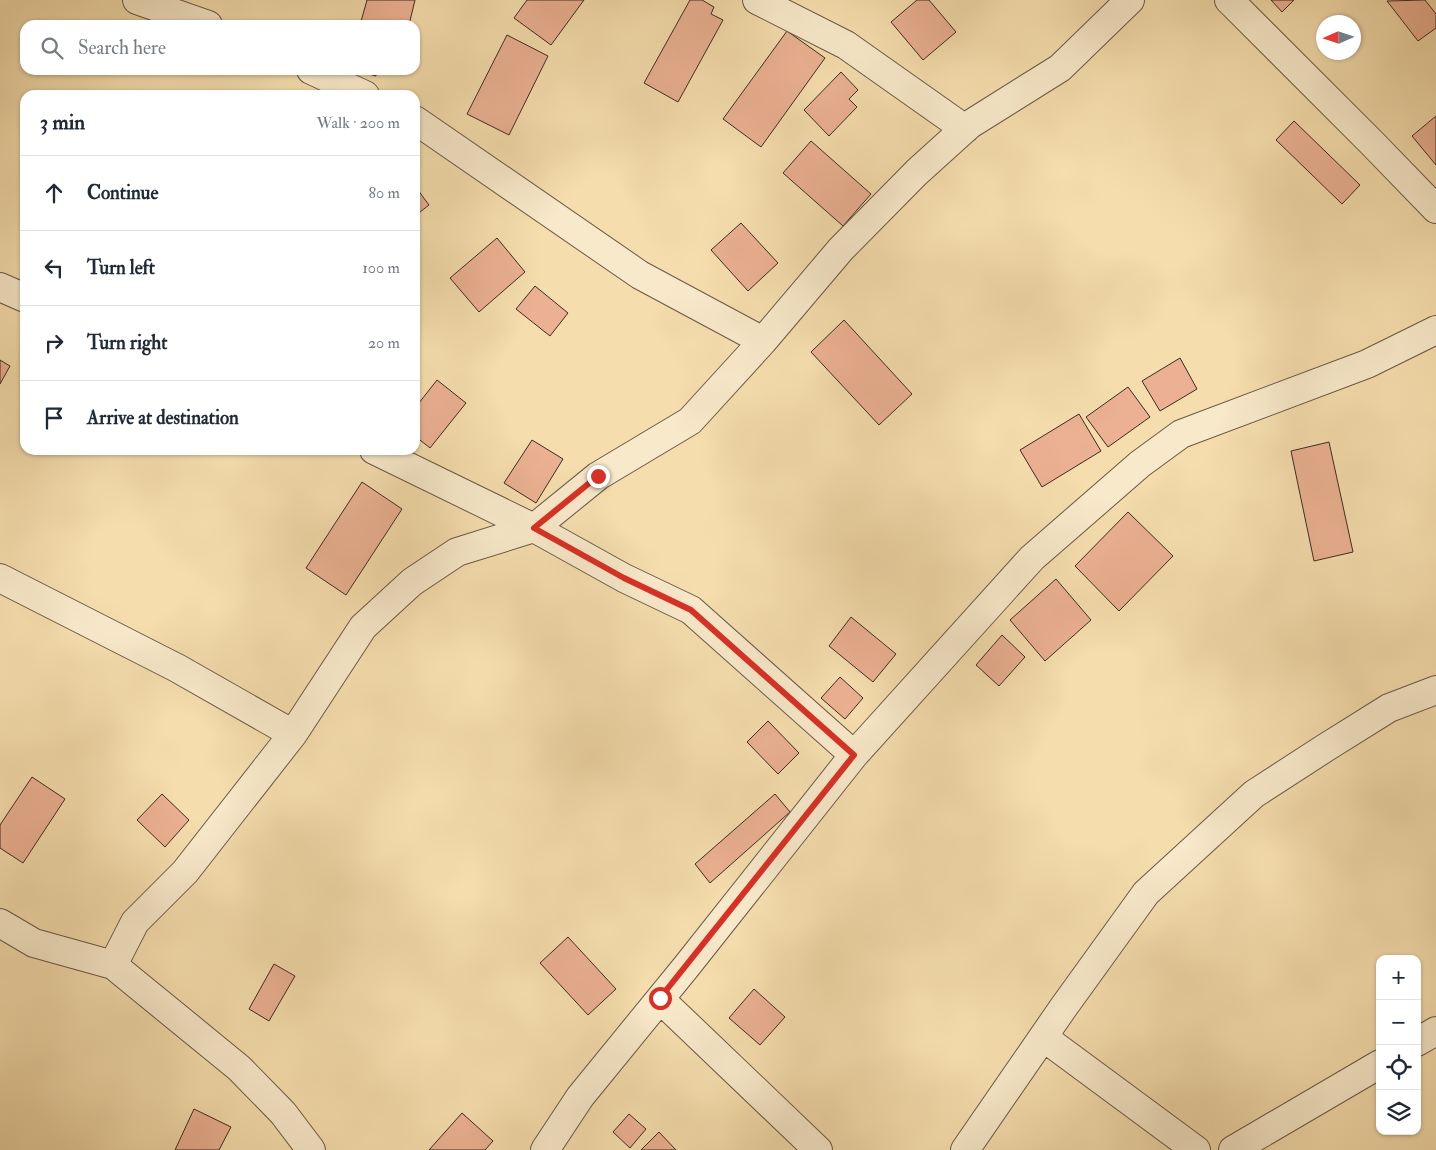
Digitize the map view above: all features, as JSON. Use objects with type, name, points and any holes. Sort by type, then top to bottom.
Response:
[{"type":"street","points":[[137,0],[194,20]]},
{"type":"street","points":[[757,0],[846,45],[965,129]]},
{"type":"street","points":[[113,965],[135,922],[185,872],[293,734],[362,627],[412,582],[457,552],[534,528],[598,476],[690,421],[764,340],[842,248],[917,172],[965,129],[1060,68],[1130,0]]},
{"type":"street","points":[[1229,0],[1372,142],[1436,209]]},
{"type":"street","points":[[322,75],[354,90]]},
{"type":"street","points":[[420,123],[640,275],[764,340]]},
{"type":"street","points":[[0,287],[20,296]]},
{"type":"street","points":[[545,1150],[580,1097],[854,755],[1032,558],[1140,464],[1181,434],[1366,364],[1436,330]]},
{"type":"street","points":[[384,455],[534,528],[624,578],[691,610],[854,755]]},
{"type":"street","points":[[0,578],[177,668],[293,734]]},
{"type":"street","points":[[964,1150],[1146,893],[1254,794],[1389,708],[1436,690]]},
{"type":"street","points":[[0,923],[34,942],[113,965],[239,1068],[283,1112],[311,1150]]},
{"type":"street","points":[[660,998],[818,1150]]},
{"type":"street","points":[[1421,1040],[1436,1031]]},
{"type":"street","points":[[1043,1037],[1196,1150]]},
{"type":"street","points":[[1233,1150],[1376,1066]]},
{"type":"building","points":[[367,0],[415,0],[410,20],[361,20]]},
{"type":"building","points":[[527,0],[584,0],[551,45],[514,18]]},
{"type":"building","points":[[690,0],[702,0],[714,7],[711,14],[723,20],[678,102],[644,83]]},
{"type":"building","points":[[917,0],[929,0],[956,32],[923,60],[891,22]]},
{"type":"building","points":[[1271,0],[1294,0],[1282,12]]},
{"type":"building","points":[[1425,0],[1436,14],[1436,28],[1418,41],[1387,1]]},
{"type":"building","points":[[787,31],[825,58],[761,147],[723,119]]},
{"type":"building","points":[[507,35],[548,56],[509,135],[467,114]]},
{"type":"building","points":[[841,72],[858,90],[849,99],[857,107],[829,136],[804,110]]},
{"type":"building","points":[[1436,116],[1436,165],[1412,136]]},
{"type":"building","points":[[1294,121],[1360,185],[1342,204],[1276,140]]},
{"type":"building","points":[[811,141],[871,194],[843,226],[783,173]]},
{"type":"building","points":[[420,193],[429,205],[420,212]]},
{"type":"building","points":[[741,223],[778,263],[748,291],[711,250]]},
{"type":"building","points":[[497,238],[525,272],[479,312],[450,278]]},
{"type":"building","points":[[535,286],[568,313],[550,336],[516,309]]},
{"type":"building","points":[[844,320],[912,394],[879,425],[811,352]]},
{"type":"building","points":[[1180,358],[1197,389],[1160,411],[1142,381]]},
{"type":"building","points":[[0,360],[10,366],[0,384]]},
{"type":"building","points":[[437,380],[466,403],[430,448],[420,440],[420,402]]},
{"type":"building","points":[[1128,387],[1150,417],[1108,447],[1086,417]]},
{"type":"building","points":[[1079,414],[1101,451],[1042,487],[1020,450]]},
{"type":"building","points":[[532,440],[563,459],[536,503],[504,483]]},
{"type":"building","points":[[1329,442],[1353,552],[1314,561],[1291,451]]},
{"type":"building","points":[[362,482],[402,509],[346,595],[306,568]]},
{"type":"building","points":[[1128,512],[1173,556],[1119,611],[1075,566]]},
{"type":"building","points":[[1056,579],[1091,620],[1045,661],[1010,620]]},
{"type":"building","points":[[851,617],[896,654],[873,682],[829,646]]},
{"type":"building","points":[[1002,635],[1025,657],[999,686],[976,665]]},
{"type":"building","points":[[840,677],[863,698],[845,719],[821,698]]},
{"type":"building","points":[[768,721],[799,753],[778,774],[747,742]]},
{"type":"building","points":[[32,777],[65,799],[23,863],[0,848],[0,825]]},
{"type":"building","points":[[162,794],[189,820],[165,847],[137,820]]},
{"type":"building","points":[[775,794],[790,812],[710,883],[695,864]]},
{"type":"building","points":[[568,937],[616,989],[588,1015],[540,963]]},
{"type":"building","points":[[274,964],[295,976],[269,1021],[249,1009]]},
{"type":"building","points":[[754,989],[785,1017],[760,1045],[729,1018]]},
{"type":"building","points":[[194,1109],[231,1127],[219,1150],[175,1150]]},
{"type":"building","points":[[462,1113],[493,1141],[485,1150],[429,1150]]},
{"type":"building","points":[[629,1114],[646,1129],[630,1148],[613,1132]]},
{"type":"building","points":[[659,1132],[676,1150],[641,1150]]},
{"type":"route","points":[[598,476],[534,528],[624,578],[691,610],[854,755],[660,998]]}]
